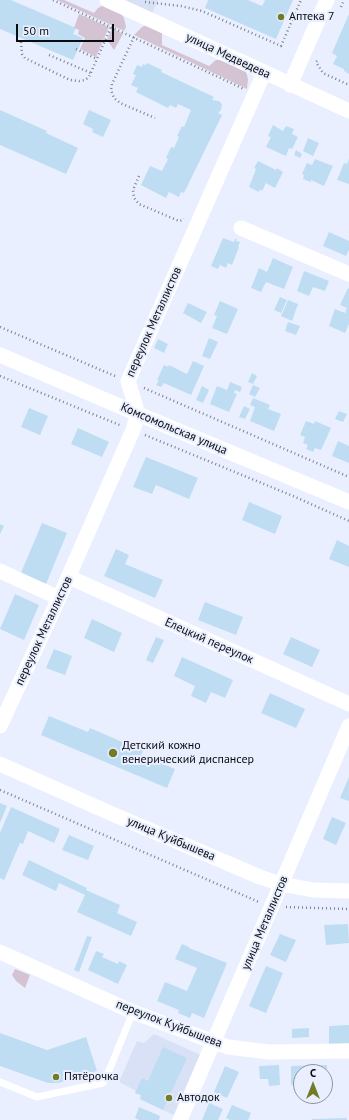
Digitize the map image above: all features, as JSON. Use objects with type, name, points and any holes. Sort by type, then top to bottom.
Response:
[{"type":"street","points":[[290,85],[327,0]]},
{"type":"street","name":"улица Медведева","points":[[117,2],[264,73],[349,111]]},
{"type":"street","name":"переулок Металлистов","points":[[0,726],[69,577],[133,430],[138,414],[128,381],[249,91],[264,73]]},
{"type":"street","points":[[241,228],[349,274]]},
{"type":"street","name":"Комсомольская улица","points":[[0,355],[349,502]]},
{"type":"street","points":[[0,571],[59,598]]},
{"type":"street","name":"Елецкий переулок","points":[[69,577],[349,704]]},
{"type":"street","name":"улица Металлистов","points":[[180,1120],[349,726]]},
{"type":"street","name":"улица Куйбышева","points":[[0,764],[260,877],[281,884],[313,890],[349,891]]},
{"type":"street","name":"переулок Куйбышева","points":[[0,952],[133,1012],[228,1047],[269,1052],[349,1051]]},
{"type":"lane","points":[[0,1082],[37,1097],[103,1083],[133,1012]]},
{"type":"path","points":[[53,0],[249,91]]},
{"type":"path","points":[[141,1],[181,6],[202,11],[281,46],[301,0]]},
{"type":"path","points":[[338,14],[344,0]]},
{"type":"path","points":[[21,42],[22,54],[25,58],[70,80],[85,80],[91,73],[111,26]]},
{"type":"path","points":[[134,37],[112,84],[111,90],[114,98],[120,103],[155,118]]},
{"type":"path","points":[[76,49],[97,59]]},
{"type":"path","points":[[49,54],[91,73]]},
{"type":"path","points":[[319,55],[316,62],[323,73],[349,85]]},
{"type":"path","points":[[239,95],[249,91]]},
{"type":"path","points":[[138,176],[133,190],[134,198],[139,204],[179,220],[183,220],[186,214]]},
{"type":"path","points":[[0,327],[349,477]]},
{"type":"path","points":[[0,376],[293,496],[349,521]]},
{"type":"path","points":[[0,790],[246,897],[273,906],[308,909],[349,909]]},
{"type":"shaded area","points":[[57,0],[64,0],[94,13],[102,6],[109,6],[119,11],[124,18],[126,27],[124,31]]},
{"type":"shaded area","points":[[119,0],[158,0],[151,16]]},
{"type":"shaded area","points":[[79,14],[109,27],[96,57],[80,49],[85,38],[78,34],[79,30],[74,28]]},
{"type":"shaded area","points":[[146,25],[162,33],[162,45],[209,66],[216,60],[222,60],[246,72],[248,79],[247,89],[134,35]]},
{"type":"shaded area","points":[[112,28],[123,34],[114,50],[107,40]]},
{"type":"shaded area","points":[[15,969],[30,975],[25,988],[16,981],[12,975]]},
{"type":"shaded area","points":[[154,1034],[203,1056],[178,1117],[140,1099],[141,1095],[135,1093],[136,1091],[119,1082],[137,1041],[144,1043]]},
{"type":"building","points":[[0,0],[11,0],[76,28],[73,34],[83,38],[73,60],[0,29]]},
{"type":"building","points":[[208,0],[248,0],[262,6],[265,0],[293,0],[276,39],[205,8]]},
{"type":"building","points":[[349,14],[349,74],[344,71],[344,69],[333,64],[337,56],[332,53]]},
{"type":"building","points":[[147,63],[162,70],[161,72],[214,97],[212,100],[219,101],[222,104],[221,110],[218,113],[222,115],[184,193],[181,192],[179,197],[169,192],[166,198],[141,185],[150,166],[162,171],[168,159],[166,158],[171,147],[174,148],[179,137],[177,136],[182,126],[184,127],[191,110],[178,104],[176,108],[170,105],[168,108],[136,92],[138,88],[131,85],[136,75],[133,74],[137,65],[142,67],[143,64],[146,65]]},
{"type":"building","points":[[0,110],[47,131],[46,133],[78,148],[66,174],[0,145]]},
{"type":"building","points":[[89,110],[111,120],[103,137],[92,132],[93,129],[83,124]]},
{"type":"building","points":[[273,125],[283,131],[286,126],[294,129],[292,134],[298,137],[292,149],[289,148],[286,156],[266,147],[271,137],[268,136]]},
{"type":"building","points":[[308,138],[319,143],[313,156],[303,151]]},
{"type":"building","points":[[296,150],[302,154],[300,158],[294,155]]},
{"type":"building","points":[[315,159],[333,166],[324,186],[311,180],[311,182],[303,179],[304,175],[302,174],[307,163],[312,165]]},
{"type":"building","points":[[349,159],[349,184],[337,180],[344,163],[347,164]]},
{"type":"building","points":[[258,161],[276,170],[277,168],[283,172],[275,188],[266,183],[262,191],[260,189],[259,192],[249,187],[256,169],[254,168]]},
{"type":"building","points":[[329,232],[349,241],[349,250],[346,256],[323,246]]},
{"type":"building","points":[[223,238],[234,242],[235,239],[237,239],[236,241],[240,242],[232,265],[228,263],[226,268],[220,265],[218,269],[211,266]]},
{"type":"building","points":[[273,258],[293,267],[284,289],[266,282],[261,292],[251,288],[259,268],[267,272]]},
{"type":"building","points":[[304,271],[329,281],[325,291],[313,287],[309,296],[297,291]]},
{"type":"building","points":[[348,288],[349,324],[345,333],[329,326],[335,309],[345,313],[347,308],[340,305]]},
{"type":"building","points":[[280,297],[287,300],[281,313],[274,310]]},
{"type":"building","points":[[288,300],[298,304],[292,321],[281,316]]},
{"type":"building","points":[[220,301],[238,309],[227,334],[212,328],[217,316],[214,315]]},
{"type":"building","points":[[188,303],[207,312],[201,323],[183,313]]},
{"type":"building","points":[[288,322],[300,326],[296,335],[285,331]]},
{"type":"building","points":[[209,338],[218,342],[210,359],[202,356]]},
{"type":"building","points":[[158,339],[168,344],[164,353],[154,348]]},
{"type":"building","points":[[193,361],[204,366],[191,395],[164,383],[161,387],[156,385],[164,365],[168,367],[169,365],[187,374]]},
{"type":"building","points":[[252,373],[257,376],[253,384],[248,382]]},
{"type":"building","points":[[230,382],[242,387],[240,392],[235,390],[234,393],[237,394],[229,412],[210,404],[217,386],[227,390]]},
{"type":"building","points":[[253,385],[260,388],[255,397],[249,394]]},
{"type":"building","points":[[202,386],[209,390],[203,403],[196,400]]},
{"type":"building","points":[[253,398],[270,405],[268,409],[281,414],[274,431],[250,421],[255,407],[250,405]]},
{"type":"building","points":[[244,406],[250,409],[245,419],[239,417]]},
{"type":"building","points":[[29,408],[48,416],[40,435],[21,427]]},
{"type":"building","points":[[339,411],[347,414],[343,422],[335,419]]},
{"type":"building","points":[[306,421],[314,424],[315,421],[331,428],[321,450],[315,448],[313,452],[306,449],[308,445],[303,443],[305,437],[300,435]]},
{"type":"building","points":[[78,428],[109,442],[102,457],[71,444]]},
{"type":"building","points":[[338,441],[349,446],[349,463],[332,456]]},
{"type":"building","points":[[146,457],[198,478],[189,499],[156,485],[152,494],[133,487]]},
{"type":"building","points":[[249,502],[282,516],[275,534],[242,520]]},
{"type":"building","points":[[42,523],[67,533],[46,584],[21,573]]},
{"type":"building","points":[[0,524],[4,526],[0,534]]},
{"type":"building","points":[[337,540],[349,546],[349,567],[329,559]]},
{"type":"building","points":[[116,549],[129,555],[125,564],[163,580],[155,598],[104,576]]},
{"type":"building","points":[[15,594],[39,605],[24,640],[0,629]]},
{"type":"building","points":[[205,602],[243,617],[236,635],[198,620]]},
{"type":"building","points":[[92,619],[122,633],[114,652],[84,638]]},
{"type":"building","points":[[156,637],[164,640],[153,663],[146,660]]},
{"type":"building","points":[[291,637],[320,650],[312,667],[283,654]]},
{"type":"building","points":[[54,649],[72,656],[65,675],[46,668]]},
{"type":"building","points":[[182,657],[233,680],[225,698],[211,692],[206,703],[191,696],[195,686],[174,676]]},
{"type":"building","points":[[270,693],[305,709],[296,728],[261,713]]},
{"type":"building","points":[[49,716],[88,732],[90,728],[143,751],[141,755],[175,769],[167,788],[41,735]]},
{"type":"building","points":[[349,777],[349,801],[340,798]]},
{"type":"building","points":[[0,803],[7,806],[0,823]]},
{"type":"building","points":[[11,807],[60,829],[54,843],[28,831],[23,844],[20,843],[4,880],[0,878],[0,833]]},
{"type":"building","points":[[332,817],[346,823],[336,845],[323,839]]},
{"type":"building","points":[[69,835],[94,846],[88,860],[62,850]]},
{"type":"building","points":[[29,860],[87,888],[86,890],[120,905],[117,913],[137,922],[131,936],[77,912],[85,895],[59,883],[56,891],[22,875]]},
{"type":"building","points":[[348,924],[349,943],[326,945],[324,925]]},
{"type":"building","points":[[280,934],[296,940],[286,962],[270,955]]},
{"type":"building","points":[[87,936],[92,937],[79,972],[74,970]]},
{"type":"building","points":[[182,944],[227,963],[204,1018],[192,1013],[190,1018],[178,1013],[179,1010],[157,1001],[165,982],[187,991],[197,968],[175,959]]},
{"type":"building","points":[[96,951],[104,954],[102,957],[118,964],[119,961],[127,965],[118,984],[88,970]]},
{"type":"building","points":[[266,966],[283,973],[266,1013],[249,1006]]},
{"type":"building","points":[[349,1025],[349,1043],[329,1044],[329,1026]]},
{"type":"building","points":[[309,1028],[309,1037],[292,1038],[292,1029]]},
{"type":"building","points":[[0,1033],[47,1050],[86,1037],[97,1071],[58,1083],[48,1083],[0,1066]]},
{"type":"building","points":[[163,1047],[187,1058],[163,1110],[140,1099],[141,1095],[135,1093],[142,1078],[148,1081]]},
{"type":"building","points":[[279,1065],[280,1085],[269,1086],[268,1079],[260,1079],[259,1066]]},
{"type":"building","points":[[225,1066],[239,1072],[227,1098],[214,1092]]},
{"type":"building","points":[[291,1066],[293,1066],[293,1085],[291,1085]]},
{"type":"building","points":[[209,1103],[223,1109],[218,1120],[202,1120]]},
{"type":"building","points":[[232,1105],[251,1113],[248,1120],[230,1120],[226,1118]]},
{"type":"building","points":[[139,1107],[160,1116],[159,1120],[139,1120],[135,1118]]},
{"type":"building","points":[[347,1118],[347,1120],[312,1120],[312,1119]]},
{"type":"place","name":"Аптека 7","points":[[281,17]]},
{"type":"place","name":"Детский кожно венерический диспансер","points":[[113,753]]},
{"type":"place","name":"Пятёрочка","points":[[56,1077]]},
{"type":"place","name":"Автодок","points":[[169,1098]]}]
